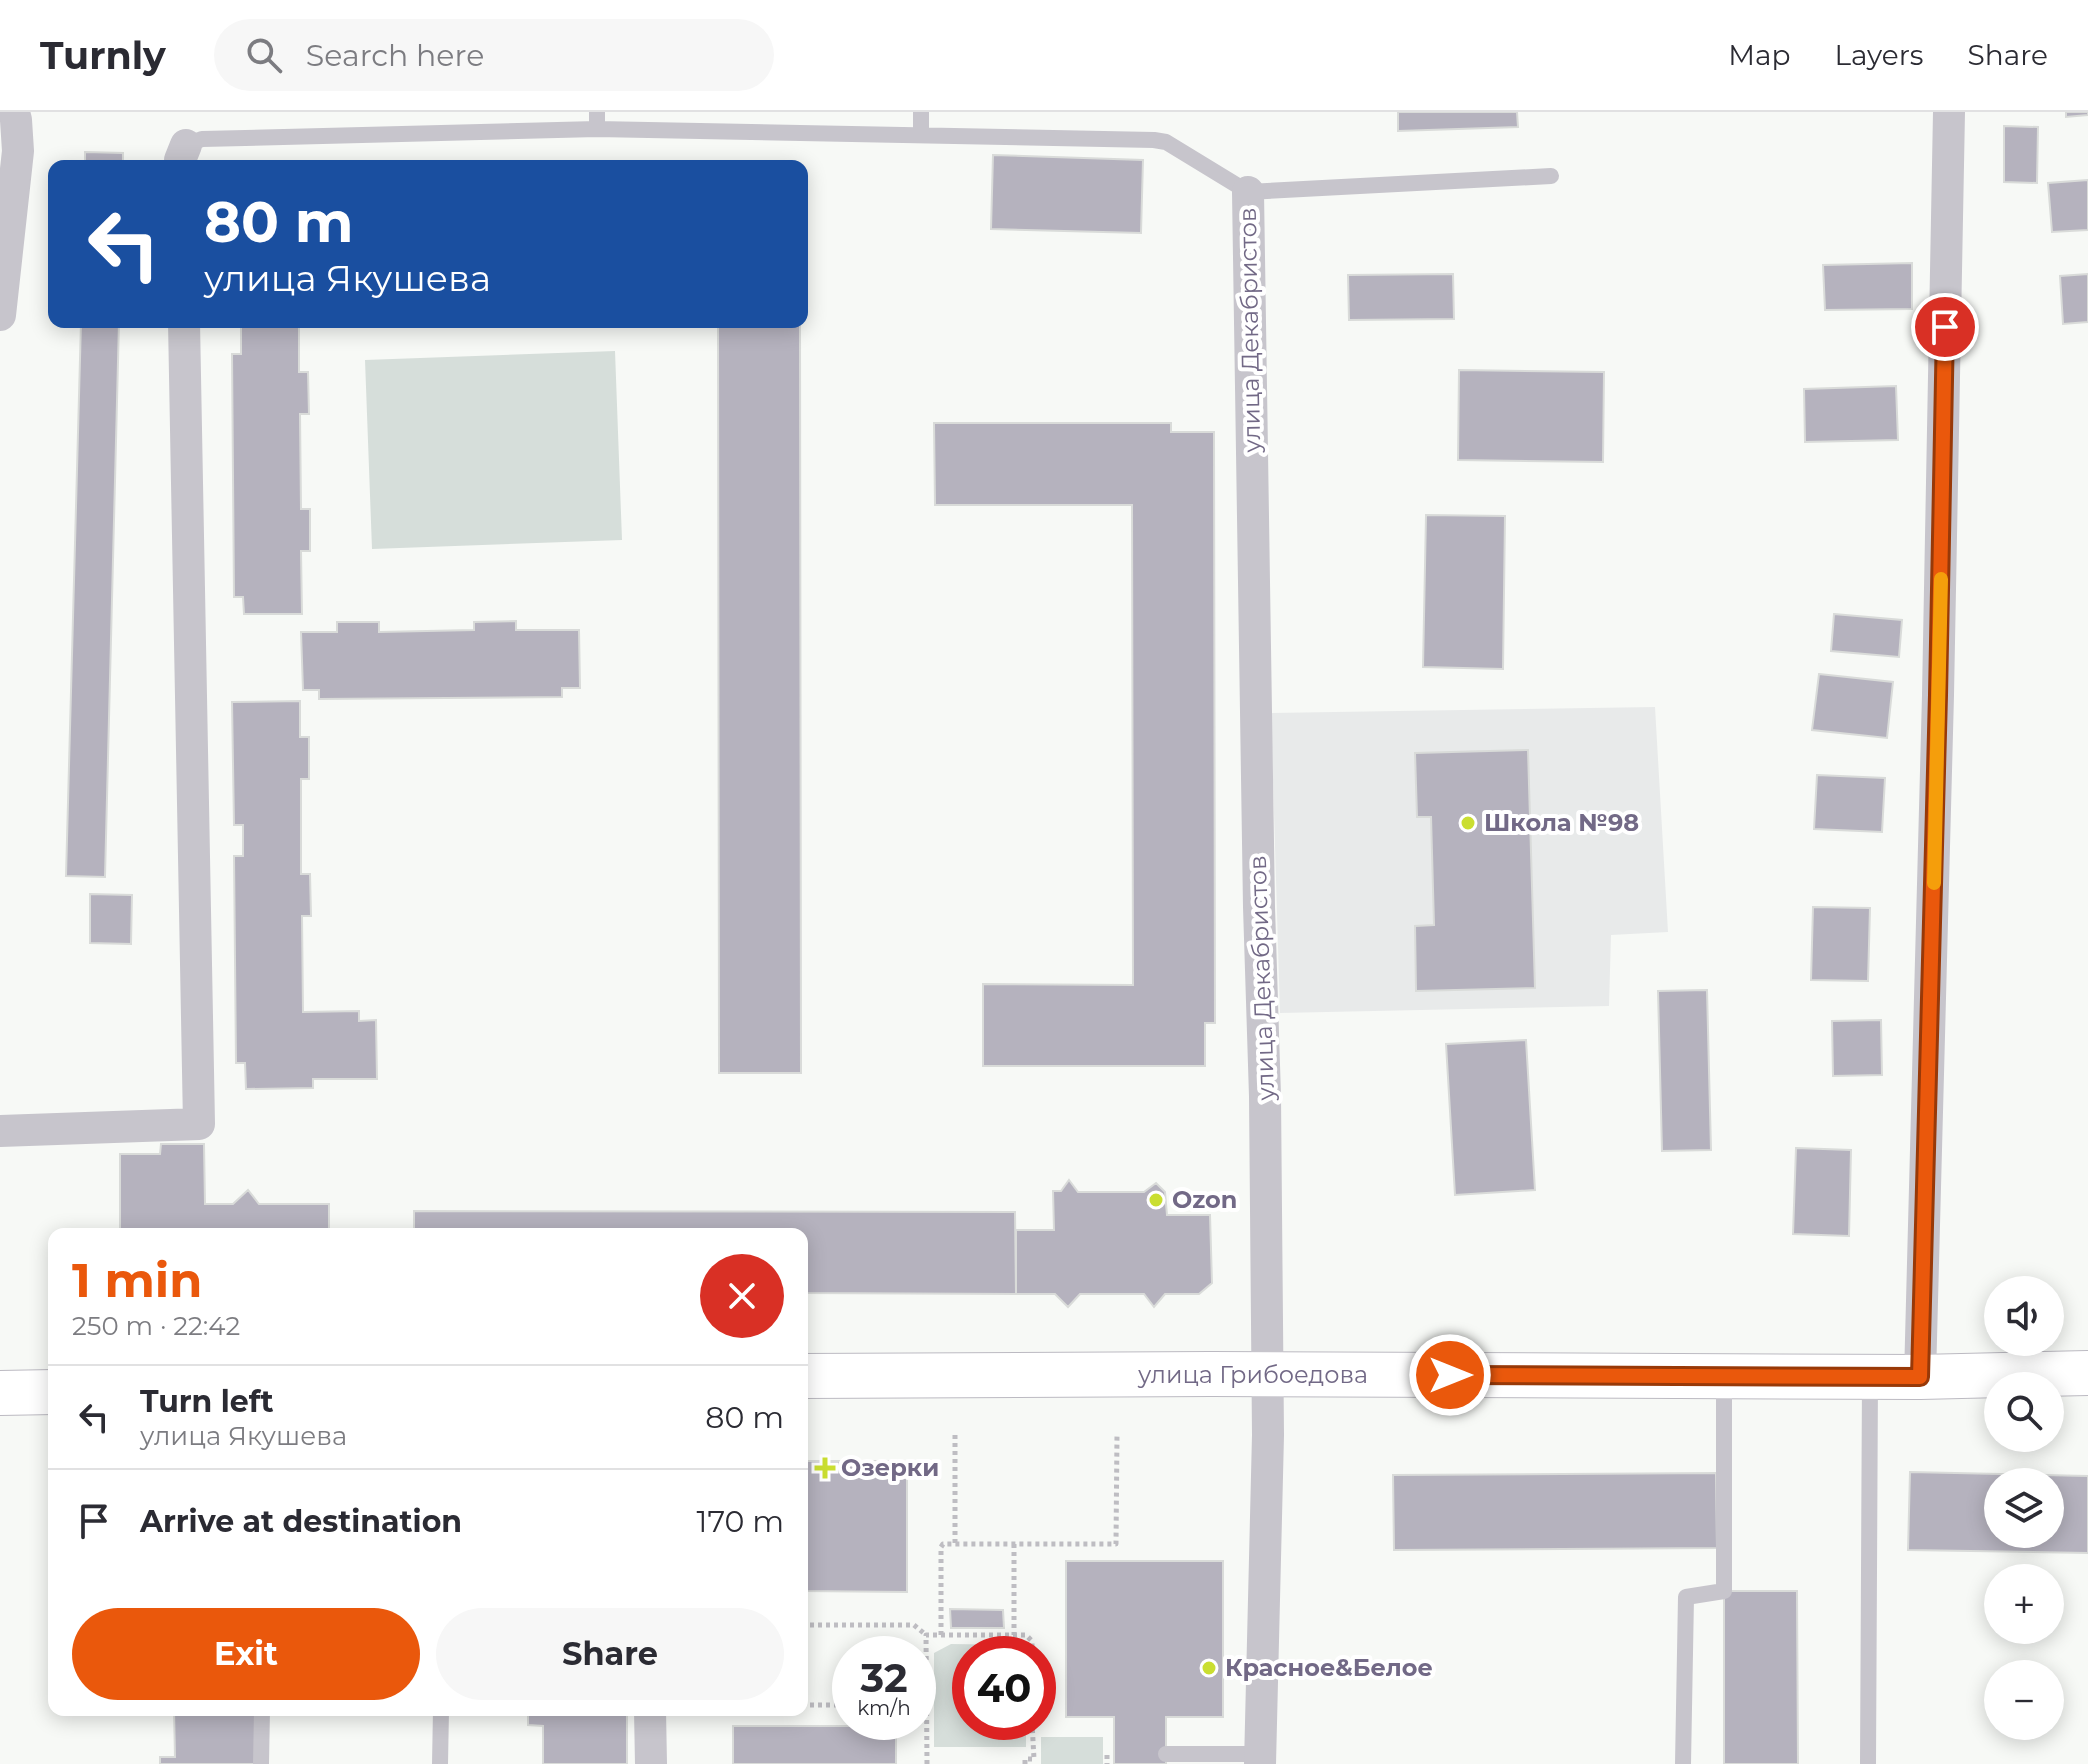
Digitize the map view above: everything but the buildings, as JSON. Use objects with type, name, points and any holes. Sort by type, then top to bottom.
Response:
[{"type":"street","points":[[0,315],[18,151],[14,112]]},
{"type":"street","points":[[1920,1377],[1939,680],[1949,112]]},
{"type":"street","name":"улица Декабристов","points":[[1248,192],[1268,1374],[1260,1759]]},
{"type":"street","points":[[0,1131],[199,1124],[184,328]]},
{"type":"street","name":"улица Грибоедова","points":[[808,1376],[1920,1377],[2088,1373]]},
{"type":"street","points":[[0,1393],[48,1392]]},
{"type":"street","points":[[650,1716],[651,1764]]},
{"type":"lane","points":[[597,112],[597,129]]},
{"type":"lane","points":[[921,112],[921,135]]},
{"type":"lane","points":[[183,156],[202,139],[597,129],[1154,140],[1166,142],[1248,192],[1551,176]]},
{"type":"lane","points":[[1683,1764],[1686,1597],[1724,1591],[1724,1376]]},
{"type":"lane","points":[[1868,1764],[1870,1377]]},
{"type":"lane","points":[[261,1764],[262,1716]]},
{"type":"lane","points":[[440,1764],[441,1716]]},
{"type":"lane","points":[[1166,1754],[1260,1759]]},
{"type":"path","points":[[955,1435],[955,1544]]},
{"type":"path","points":[[941,1635],[941,1547],[945,1543],[1116,1544],[1117,1435]]},
{"type":"path","points":[[1014,1544],[1014,1635]]},
{"type":"path","points":[[808,1625],[914,1625],[926,1635],[1028,1636]]},
{"type":"path","points":[[808,1705],[832,1705]]},
{"type":"path","points":[[927,1740],[927,1764]]},
{"type":"path","points":[[1025,1764],[1025,1759],[1034,1759],[1033,1740]]},
{"type":"path","points":[[1107,1755],[1107,1764]]},
{"type":"shaded area","points":[[615,351],[622,540],[372,549],[365,360]]},
{"type":"shaded area","name":"Школа №98","points":[[1655,707],[1668,932],[1611,935],[1609,1006],[1280,1013],[1271,713]]},
{"type":"shaded area","points":[[952,1644],[952,1740],[1026,1740],[1026,1747],[934,1747],[936,1652]]},
{"type":"shaded area","points":[[1103,1737],[1103,1764],[1041,1764],[1041,1740]]},
{"type":"slow traffic","points":[[1934,883],[1941,579]]},
{"type":"place","name":"Школа №98","points":[[1468,823]]},
{"type":"place","name":"Ozon","points":[[1156,1200]]},
{"type":"place","name":"Озерки","points":[[825,1468]]},
{"type":"place","name":"Красное&Белое","points":[[1209,1668]]},
{"type":"route","points":[[1450,1375],[1920,1377],[1945,327]]}]
